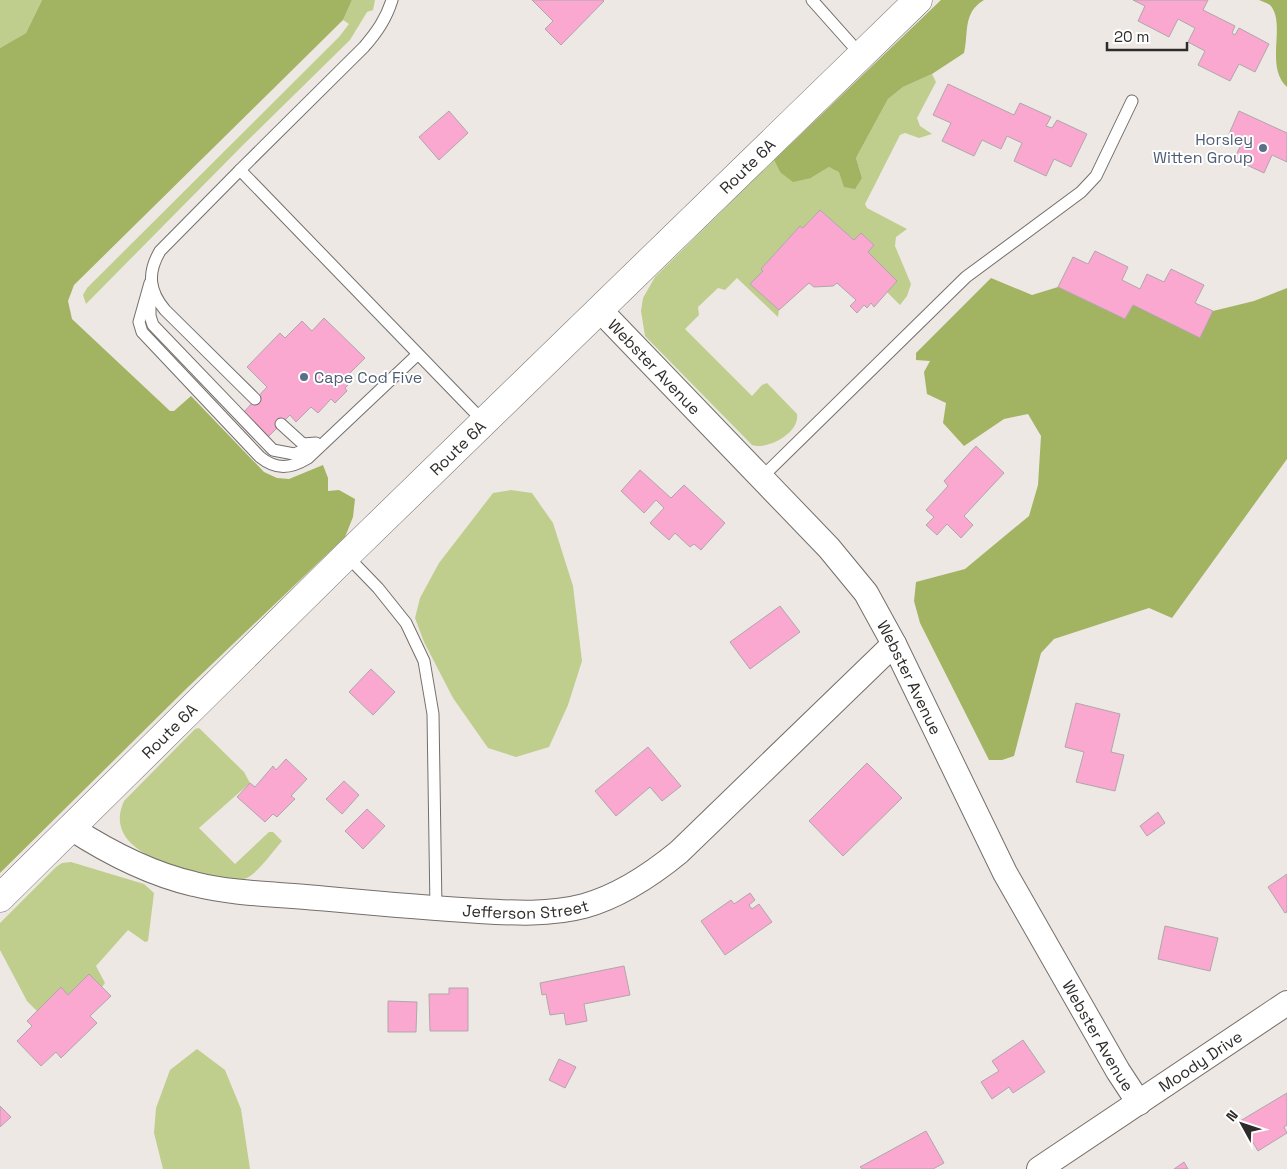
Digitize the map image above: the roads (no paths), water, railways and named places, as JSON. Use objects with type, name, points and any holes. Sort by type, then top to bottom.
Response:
[{"type":"main road","name":"Route 6A","points":[[0,898],[346,556],[485,423],[599,309],[918,0]]},
{"type":"street","name":"Webster Avenue","points":[[599,309],[848,568],[866,593],[894,644],[1005,873],[1118,1071],[1139,1103]]},
{"type":"street","name":"Jefferson Street","points":[[71,828],[126,859],[173,878],[195,884],[436,909],[532,914],[583,906],[608,898],[632,885],[656,871],[679,852],[894,644]]},
{"type":"street","name":"Moody Drive","points":[[1039,1169],[1287,1003]]},
{"type":"lane","points":[[392,0],[388,14],[369,41],[160,251],[155,261],[139,322],[142,332],[260,456],[276,467],[287,467],[308,458],[417,355]]},
{"type":"lane","points":[[812,0],[861,55]]},
{"type":"lane","points":[[762,477],[966,277],[1081,192],[1096,176],[1132,101]]},
{"type":"lane","points":[[240,170],[417,355],[485,423]]},
{"type":"lane","points":[[150,283],[157,300],[165,310],[256,400]]},
{"type":"lane","points":[[281,424],[303,444],[314,444],[331,437]]},
{"type":"lane","points":[[346,556],[378,588],[406,623],[424,661],[433,714],[436,909]]},
{"type":"place","name":"Horsley Witten Group","points":[[1263,148]]},
{"type":"place","name":"Cape Cod Five","points":[[304,377]]}]
